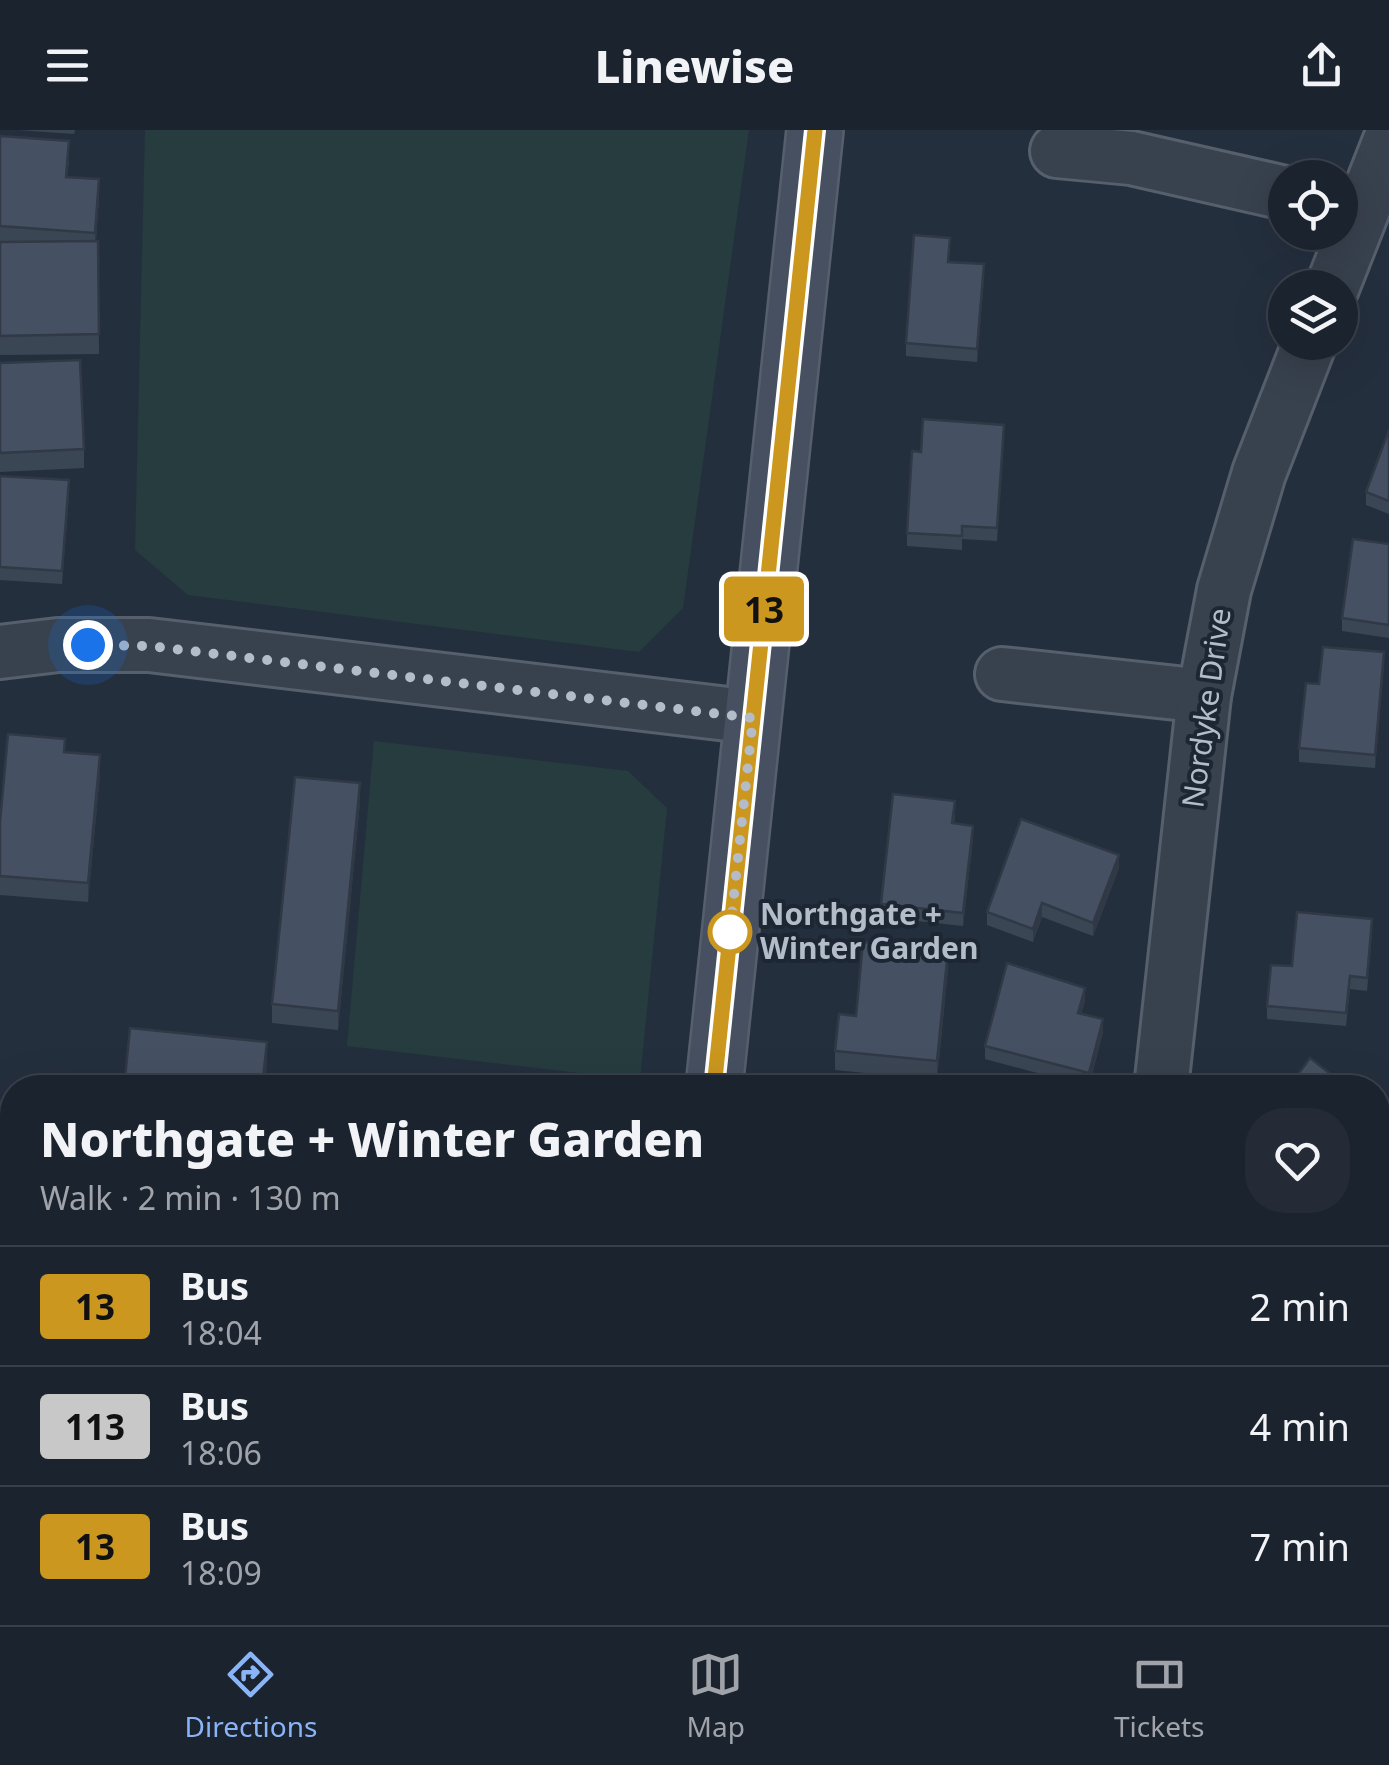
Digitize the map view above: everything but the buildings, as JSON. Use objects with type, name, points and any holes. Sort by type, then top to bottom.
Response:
[{"type":"main road","points":[[715,1075],[815,130]]},
{"type":"street","points":[[1358,198],[1389,143]]},
{"type":"street","points":[[1057,151],[1131,158],[1268,189]]},
{"type":"street","name":"Nordyke Drive","points":[[1162,1075],[1204,696],[1234,556],[1259,473],[1303,360]]},
{"type":"street","points":[[0,652],[58,645],[149,646],[753,718]]},
{"type":"street","points":[[1002,674],[1204,696]]},
{"type":"green space","points":[[145,130],[749,130],[683,608],[639,652],[188,595],[135,550]]},
{"type":"green space","points":[[374,741],[628,771],[667,808],[640,1075],[597,1075],[347,1046]]},
{"type":"bus line","name":"13","points":[[715,1075],[815,130]]},
{"type":"place","name":"Northgate + Winter Garden","points":[[730,932]]},
{"type":"route","points":[[88,645],[149,646],[753,718],[730,932]]}]
